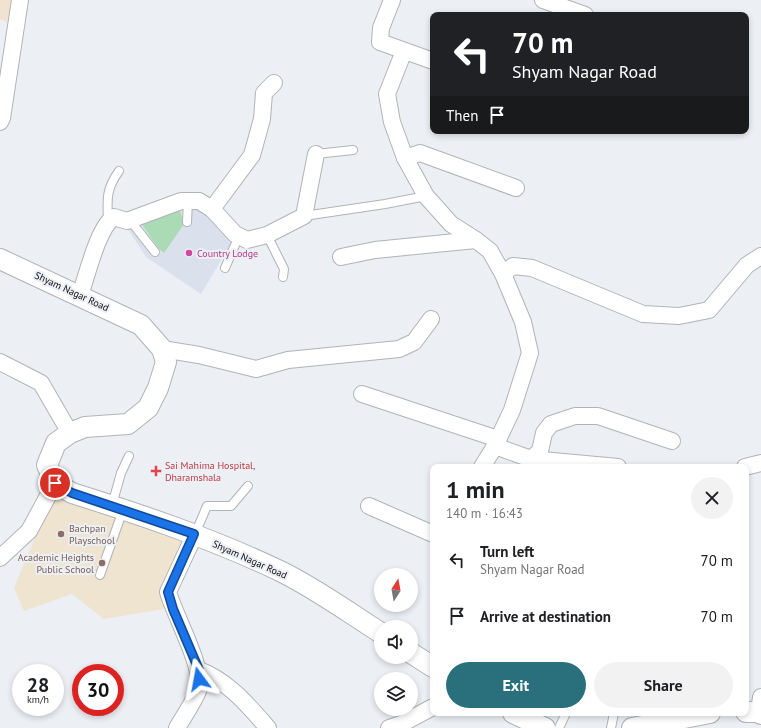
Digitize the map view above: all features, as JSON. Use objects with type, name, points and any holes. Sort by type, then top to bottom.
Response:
[{"type":"street","points":[[0,122],[3,95],[20,0]]},
{"type":"street","points":[[392,0],[380,28],[380,42],[430,60]]},
{"type":"street","points":[[543,0],[577,12]]},
{"type":"street","points":[[404,51],[387,94],[392,122],[405,158],[426,196],[451,224],[490,251],[503,274],[523,322],[530,353],[512,410],[484,464]]},
{"type":"street","points":[[212,209],[252,155],[262,119],[264,93],[274,83]]},
{"type":"street","points":[[405,158],[420,153],[516,188]]},
{"type":"street","points":[[80,295],[108,220],[114,217],[127,221],[181,201],[199,201],[212,209],[235,234],[239,236],[248,240],[267,235],[304,216],[316,154]]},
{"type":"street","points":[[341,257],[375,250],[476,240]]},
{"type":"street","points":[[503,274],[513,266],[532,268],[643,314],[679,316],[709,310],[747,265],[761,256]]},
{"type":"street","name":"Shyam Nagar Road","points":[[0,259],[80,295],[141,325],[162,349]]},
{"type":"street","points":[[0,558],[29,531],[55,483],[47,465],[56,443],[70,433],[85,427],[128,424],[148,408],[158,388],[166,362],[162,349],[199,355],[256,369],[288,360],[399,349],[414,342],[431,320]]},
{"type":"street","points":[[0,362],[41,383],[70,433]]},
{"type":"street","points":[[362,394],[496,442],[531,459],[585,464]]},
{"type":"street","points":[[531,459],[540,452],[544,433],[551,424],[575,416],[598,416],[672,441]]},
{"type":"street","points":[[749,466],[761,463]]},
{"type":"street","name":"Shyam Nagar Road","points":[[55,483],[72,493],[118,507],[194,534],[280,571],[337,604],[374,628]]},
{"type":"street","points":[[369,506],[430,533]]},
{"type":"street","points":[[177,728],[199,688],[199,670],[173,609],[168,592],[194,534]]},
{"type":"street","points":[[418,657],[430,665]]},
{"type":"street","points":[[199,670],[215,676],[237,694],[268,728]]},
{"type":"street","points":[[389,728],[401,724],[430,708]]},
{"type":"street","points":[[519,716],[545,728]]},
{"type":"street","points":[[632,728],[694,716]]},
{"type":"lane","points":[[316,154],[353,150]]},
{"type":"lane","points":[[108,220],[107,204],[110,183],[119,171]]},
{"type":"lane","points":[[304,216],[385,204],[426,196]]},
{"type":"lane","points":[[187,222],[188,201]]},
{"type":"lane","points":[[127,221],[133,224],[155,252]]},
{"type":"lane","points":[[267,235],[284,270],[283,277]]},
{"type":"lane","points":[[224,268],[239,236]]},
{"type":"lane","points":[[100,576],[118,507],[121,473],[129,456]]},
{"type":"lane","points":[[194,534],[207,506],[231,506],[248,486]]},
{"type":"lane","points":[[560,728],[565,716]]},
{"type":"lane","points":[[611,728],[613,716]]},
{"type":"shaded area","points":[[0,0],[12,0],[7,22],[0,19]]},
{"type":"shaded area","points":[[179,207],[197,208],[208,212],[233,240],[201,294],[146,257],[126,226]]},
{"type":"shaded area","name":"Academic Heights Public School","points":[[53,494],[190,538],[170,608],[104,619],[72,594],[24,611],[14,588]]},
{"type":"green space","points":[[179,207],[184,224],[164,253],[158,248],[141,223]]},
{"type":"place","name":"Country Lodge","points":[[189,253]]},
{"type":"place","name":"Sai Mahima Hospital, Dharamshala","points":[[156,471]]},
{"type":"place","name":"Bachpan Playschool","points":[[61,534]]},
{"type":"place","name":"Academic Heights Public School","points":[[102,563]]},
{"type":"route","points":[[55,483],[72,493],[194,534],[168,592],[173,609],[199,670],[199,679]]}]
